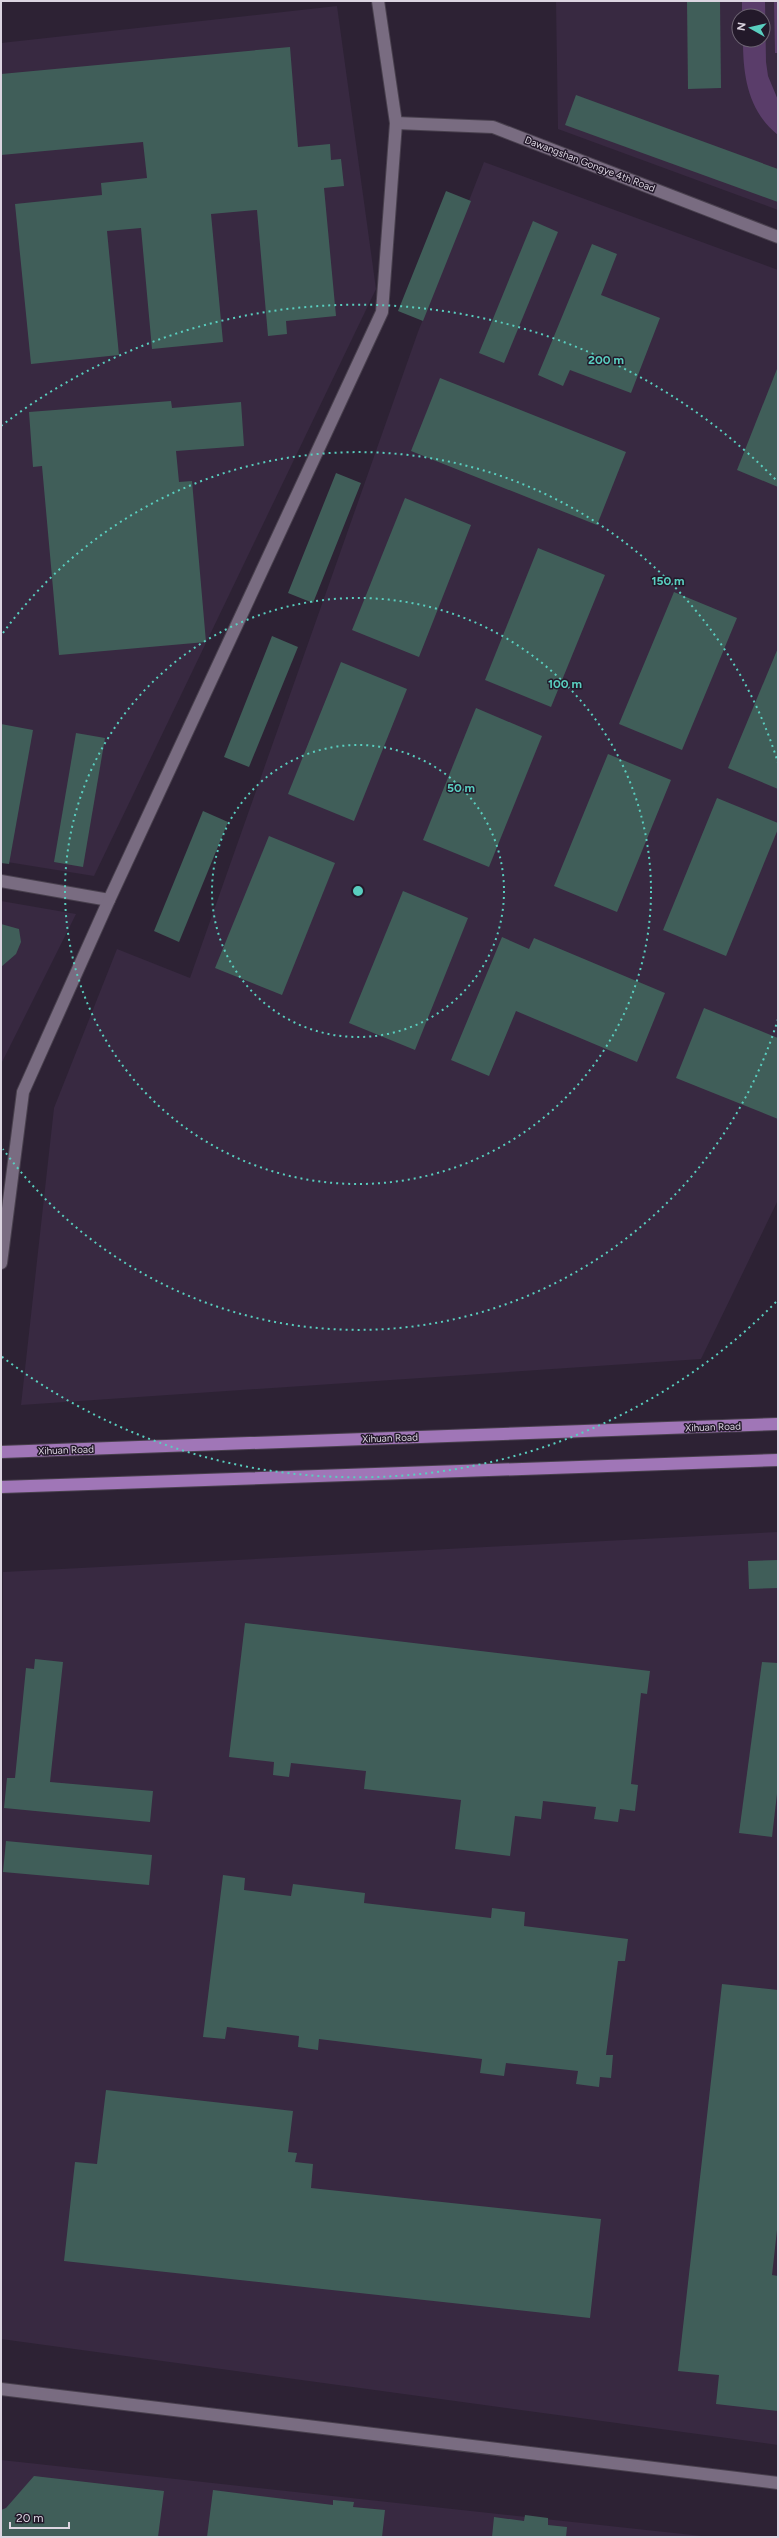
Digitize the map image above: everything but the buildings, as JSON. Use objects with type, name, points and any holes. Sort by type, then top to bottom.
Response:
[{"type":"main road","name":"Xihuan Road","points":[[1,1452],[778,1424]]},
{"type":"main road","points":[[1,1487],[778,1460]]},
{"type":"street","points":[[1,1264],[23,1092],[108,900],[382,312],[396,123],[378,1]]},
{"type":"street","name":"Dawangshan Gongye 4th Road","points":[[396,123],[493,127],[778,237]]},
{"type":"street","points":[[1,881],[108,900]]},
{"type":"street","points":[[1,2390],[778,2483]]},
{"type":"shaded area","points":[[556,1],[778,1],[778,210],[558,129]]},
{"type":"shaded area","points":[[742,1],[765,1],[765,8],[742,8]]},
{"type":"shaded area","points":[[774,1],[778,1],[778,53],[775,53]]},
{"type":"shaded area","points":[[337,6],[376,289],[94,876],[1,861],[1,43]]},
{"type":"shaded area","points":[[743,48],[766,48],[768,76],[778,100],[778,135],[768,126],[754,104],[746,80]]},
{"type":"shaded area","points":[[484,162],[778,270],[778,1200],[701,1359],[21,1405],[54,1108],[117,949],[190,978],[418,332]]},
{"type":"shaded area","points":[[1,901],[76,914],[1,1064]]},
{"type":"shaded area","points":[[778,1532],[778,2445],[1,2339],[3,1572]]},
{"type":"shaded area","points":[[1,2460],[711,2537],[1,2537]]}]
